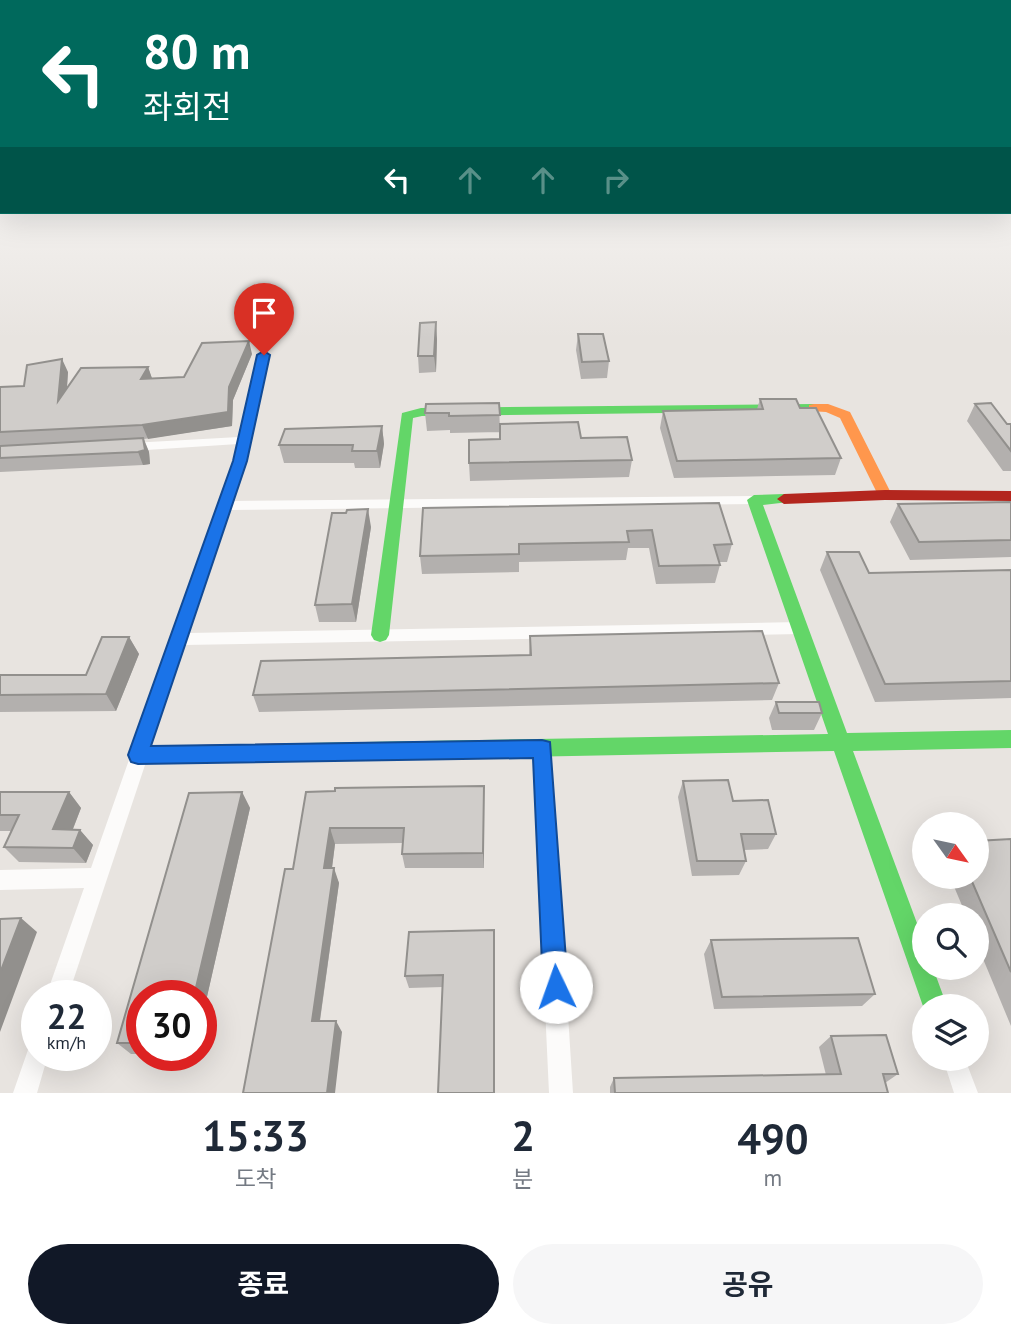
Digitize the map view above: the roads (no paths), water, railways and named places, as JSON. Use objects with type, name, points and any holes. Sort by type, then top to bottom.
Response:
[{"type":"street","points":[[62,980],[224,506],[244,440],[264,355]]},
{"type":"street","points":[[380,635],[407,416],[434,411],[828,408],[845,415],[885,495]]},
{"type":"street","points":[[117,448],[244,440]]},
{"type":"street","points":[[224,506],[754,500],[885,495],[1011,496]]},
{"type":"street","points":[[754,500],[931,994]]},
{"type":"street","points":[[179,639],[799,628]]},
{"type":"street","points":[[138,755],[1011,739]]},
{"type":"street","points":[[542,749],[561,1093]]},
{"type":"street","points":[[0,880],[97,878]]},
{"type":"street","points":[[24,1093],[32,1071]]},
{"type":"street","points":[[958,1071],[966,1093]]}]
